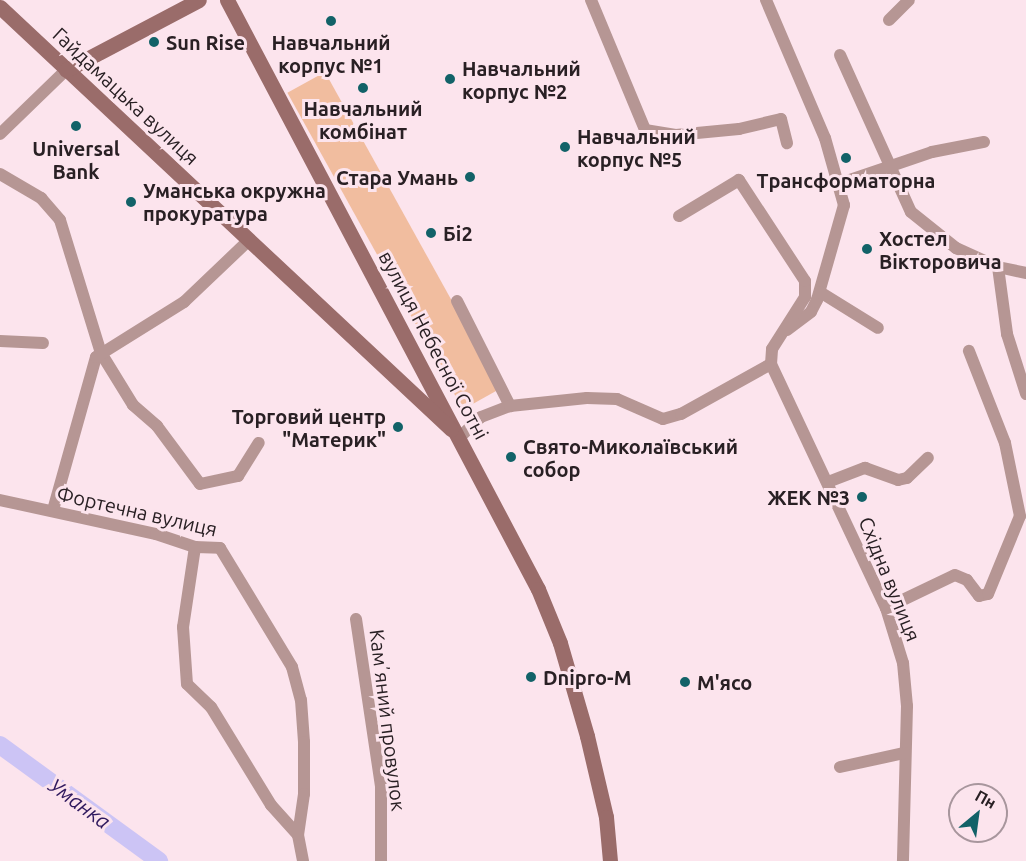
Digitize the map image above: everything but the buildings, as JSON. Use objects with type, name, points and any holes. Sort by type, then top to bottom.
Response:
[{"type":"main road","points":[[66,70],[199,0]]},
{"type":"main road","name":"вулиця Небесної Сотні","points":[[226,0],[538,589],[560,644],[595,769],[608,833],[610,861]]},
{"type":"main road","name":"Гайдамацька вулиця","points":[[0,7],[459,438]]},
{"type":"main road","points":[[409,390],[424,370]]},
{"type":"street","points":[[591,0],[645,130],[676,135],[749,127],[781,119],[787,143]]},
{"type":"street","points":[[766,0],[825,138],[844,205],[842,220],[820,292],[811,312],[784,333]]},
{"type":"street","points":[[889,20],[909,0]]},
{"type":"street","points":[[840,55],[888,166],[912,212],[956,248],[998,267],[1026,273]]},
{"type":"street","points":[[0,134],[66,70]]},
{"type":"street","points":[[838,184],[888,166],[984,142]]},
{"type":"street","points":[[0,174],[41,198],[60,220],[101,352],[134,405],[157,426],[200,484],[238,476],[259,443]]},
{"type":"street","points":[[459,438],[481,417],[510,406],[588,398],[617,399],[663,419],[681,414],[771,364],[772,349],[805,297],[805,281],[739,180],[679,216]]},
{"type":"street","points":[[53,510],[96,357],[184,302],[249,240]]},
{"type":"street","points":[[998,267],[1007,334],[1026,394]]},
{"type":"street","points":[[820,292],[878,328]]},
{"type":"street","name":"вулиця Небесної Сотні","points":[[457,301],[510,406]]},
{"type":"street","points":[[0,341],[43,343]]},
{"type":"street","points":[[886,608],[955,575],[967,580],[979,596],[987,594],[1020,516],[1005,443],[969,351]]},
{"type":"street","name":"Східна вулиця","points":[[771,364],[886,608],[906,679],[903,861]]},
{"type":"street","points":[[828,483],[865,468],[897,480],[907,478],[928,458]]},
{"type":"street","name":"Фортечна вулиця","points":[[0,500],[53,510],[195,547],[220,548],[292,667],[301,700],[304,794],[298,835],[303,861]]},
{"type":"street","points":[[195,547],[183,627],[187,684],[211,707],[271,805],[298,835]]},
{"type":"street","name":"Камʼяний провулок","points":[[356,619],[381,788],[381,861]]},
{"type":"street","points":[[840,767],[904,753]]},
{"type":"shaded area","points":[[325,72],[501,389],[463,409],[287,93]]},
{"type":"waterway","name":"Уманка","points":[[0,745],[159,861]]},
{"type":"place","name":"Навчальний корпус №1","points":[[331,21]]},
{"type":"place","name":"Sun Rise","points":[[154,42]]},
{"type":"place","name":"Навчальний корпус №2","points":[[450,79]]},
{"type":"place","name":"Навчальний комбінат","points":[[363,88]]},
{"type":"place","name":"Universal Bank","points":[[76,126]]},
{"type":"place","name":"Навчальний корпус №5","points":[[565,147]]},
{"type":"place","name":"Трансформаторна","points":[[846,158]]},
{"type":"place","name":"Стара Умань","points":[[470,177]]},
{"type":"place","name":"Уманська окружна прокуратура","points":[[131,202]]},
{"type":"place","name":"Бі2","points":[[431,233]]},
{"type":"place","name":"Хостел Вікторовича","points":[[867,249]]},
{"type":"place","name":"Торговий центр \"Материк\"","points":[[398,427]]},
{"type":"place","name":"Свято-Миколаївський собор","points":[[511,457]]},
{"type":"place","name":"ЖЕК №3","points":[[862,497]]},
{"type":"place","name":"Dnipro-M","points":[[531,677]]},
{"type":"place","name":"М'ясо","points":[[685,682]]}]
